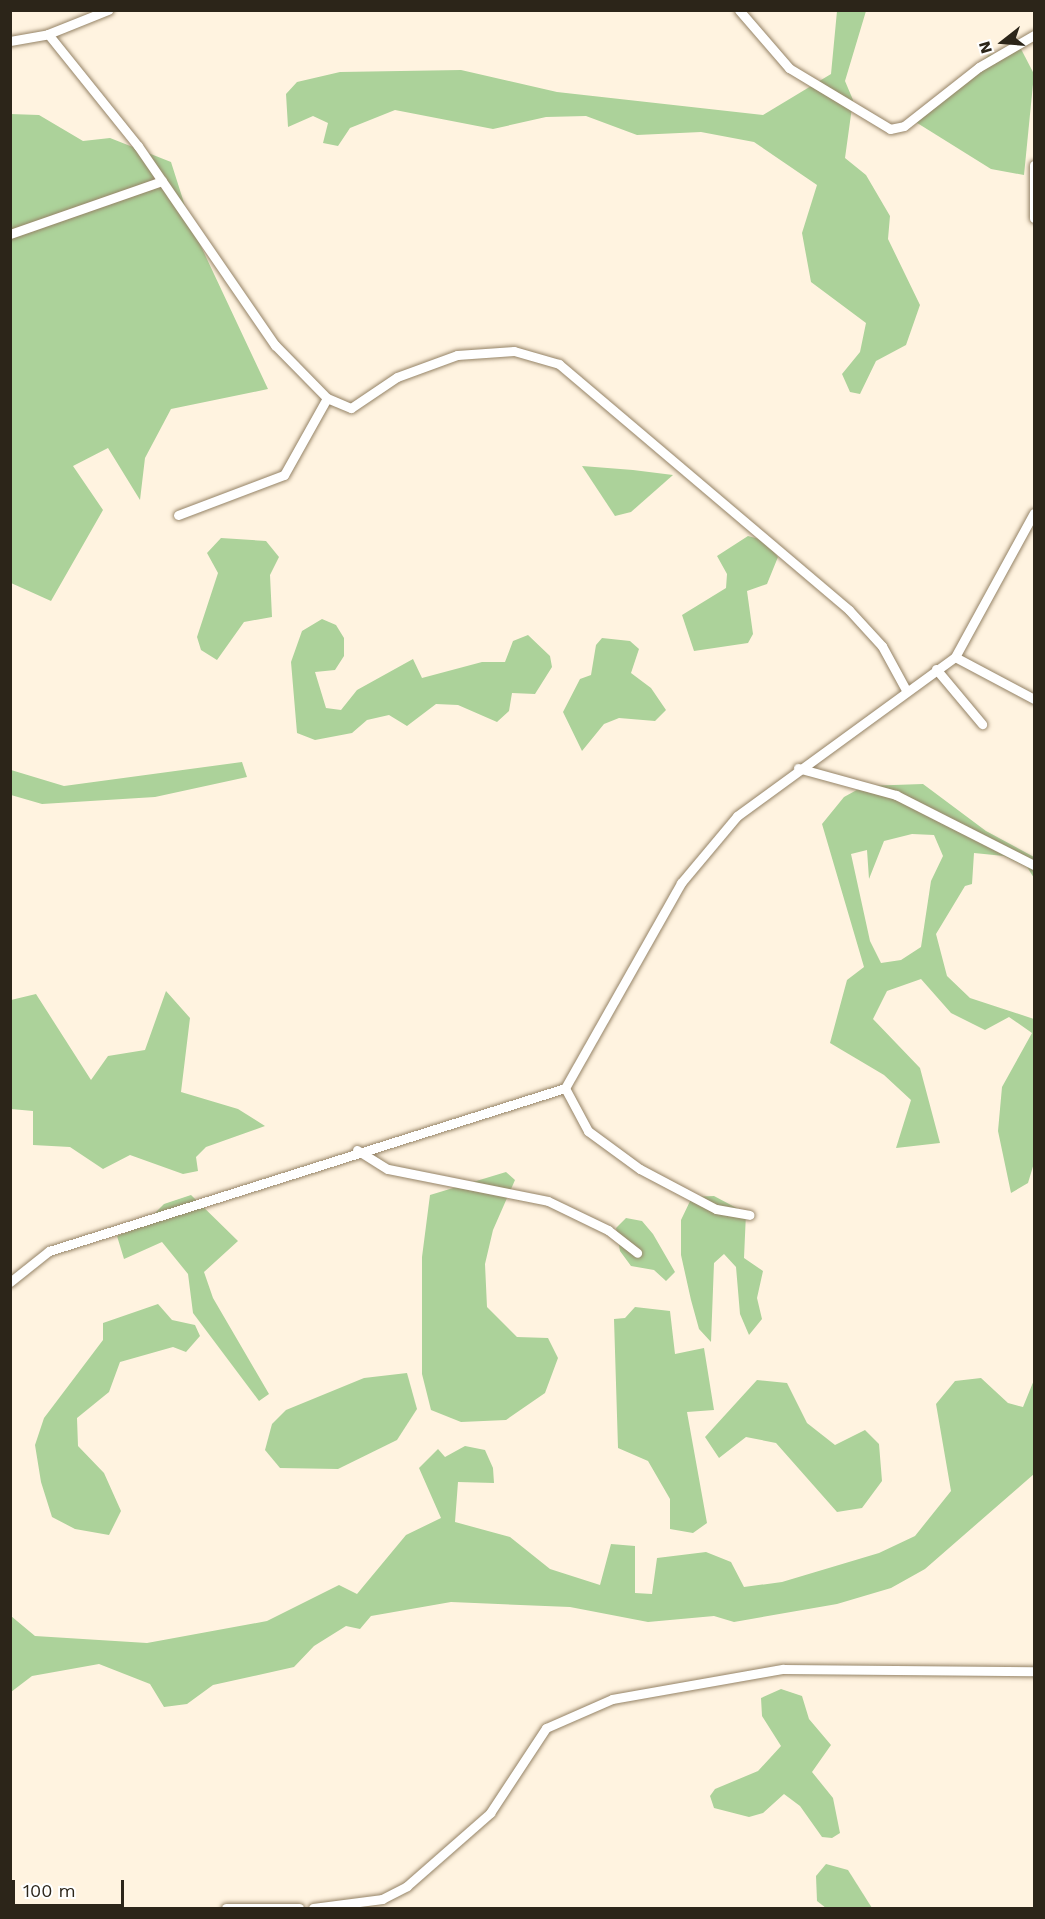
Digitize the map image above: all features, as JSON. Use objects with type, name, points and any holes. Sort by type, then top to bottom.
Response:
[{"type":"street","points":[[10,41],[48,34],[108,10]]},
{"type":"street","points":[[739,10],[789,68],[890,129],[908,124],[979,67],[1035,34]]},
{"type":"street","points":[[48,34],[162,181],[275,345],[327,398],[351,408],[406,372],[457,355],[514,351],[559,364],[849,610],[882,646],[906,690]]},
{"type":"street","points":[[1035,165],[1033,189],[1035,218]]},
{"type":"street","points":[[10,234],[162,181]]},
{"type":"street","points":[[178,515],[284,475],[327,398]]},
{"type":"street","points":[[10,1282],[49,1251],[142,1226],[357,1150],[565,1088],[681,883],[737,816],[798,768],[955,657],[1035,513]]},
{"type":"street","points":[[955,657],[1035,699]]},
{"type":"street","points":[[936,669],[982,724]]},
{"type":"street","points":[[798,768],[896,795],[1035,866]]},
{"type":"street","points":[[565,1088],[588,1131],[640,1169],[716,1209],[749,1215]]},
{"type":"street","points":[[357,1150],[388,1169],[548,1201],[608,1230],[637,1253]]},
{"type":"street","points":[[313,1908],[382,1899],[407,1886],[490,1813],[546,1728],[612,1699],[783,1669],[1035,1671]]},
{"type":"street","points":[[226,1908],[299,1908]]},
{"type":"green space","points":[[837,11],[866,11],[845,81],[853,100],[845,158],[866,175],[890,216],[888,239],[920,305],[906,345],[876,361],[860,394],[850,392],[842,374],[860,352],[866,323],[811,282],[802,233],[817,185],[754,142],[701,132],[637,135],[586,116],[546,117],[493,129],[395,110],[350,128],[338,146],[323,143],[328,123],[313,116],[288,127],[286,94],[297,82],[340,72],[461,70],[557,92],[763,115],[831,74]]},
{"type":"green space","points":[[1021,49],[1034,74],[1024,175],[991,169],[914,121],[989,55]]},
{"type":"green space","points":[[10,114],[39,115],[83,141],[110,138],[171,162],[191,225],[268,389],[171,409],[145,458],[140,500],[108,448],[73,466],[103,510],[51,601],[11,583]]},
{"type":"green space","points":[[582,466],[673,475],[631,512],[615,516]]},
{"type":"green space","points":[[748,536],[763,540],[778,557],[767,584],[747,591],[753,634],[748,643],[694,651],[682,615],[726,588],[727,574],[717,556]]},
{"type":"green space","points":[[221,538],[266,541],[279,557],[270,575],[272,617],[244,622],[217,660],[201,650],[197,637],[218,573],[207,553]]},
{"type":"green space","points":[[322,619],[336,625],[344,638],[344,656],[335,670],[315,672],[326,708],[341,710],[357,690],[413,659],[422,678],[482,662],[505,662],[513,641],[528,635],[550,656],[552,667],[535,694],[512,693],[509,711],[497,722],[458,705],[436,704],[407,726],[389,715],[367,720],[352,733],[315,740],[297,733],[291,662],[302,631]]},
{"type":"green space","points":[[602,638],[630,641],[639,649],[631,673],[651,688],[666,710],[655,721],[619,718],[604,724],[582,751],[563,712],[580,679],[591,675],[596,645]]},
{"type":"green space","points":[[242,762],[247,777],[155,797],[42,804],[11,795],[11,770],[64,786]]},
{"type":"green space","points":[[923,784],[986,831],[1034,857],[1034,878],[1027,867],[1004,856],[974,853],[972,884],[965,886],[936,934],[947,976],[970,998],[1034,1019],[1034,1163],[1028,1183],[1011,1193],[998,1131],[1002,1087],[1032,1033],[1009,1017],[985,1030],[951,1013],[921,979],[887,991],[873,1019],[920,1068],[940,1143],[896,1148],[911,1100],[884,1075],[830,1043],[847,980],[864,967],[822,824],[844,797],[864,786]],"holes":[[[912,834],[934,835],[943,856],[931,881],[921,947],[901,960],[881,963],[870,941],[851,854],[867,850],[869,879],[884,841]]]},
{"type":"green space","points":[[166,991],[190,1018],[181,1092],[238,1109],[265,1126],[206,1147],[196,1157],[198,1171],[183,1174],[130,1155],[103,1169],[70,1147],[33,1145],[33,1111],[11,1109],[11,1000],[36,994],[91,1080],[108,1056],[145,1050]]},
{"type":"green space","points":[[506,1172],[515,1180],[493,1230],[485,1264],[487,1307],[517,1337],[548,1338],[558,1358],[545,1393],[506,1420],[461,1422],[431,1410],[422,1374],[422,1257],[430,1195]]},
{"type":"green space","points":[[191,1195],[238,1241],[204,1272],[213,1298],[269,1394],[259,1401],[193,1313],[188,1274],[162,1242],[124,1259],[117,1236],[142,1226],[164,1204]]},
{"type":"green space","points":[[714,1196],[746,1213],[744,1258],[763,1271],[757,1298],[762,1319],[749,1335],[740,1314],[736,1267],[724,1254],[714,1263],[711,1342],[699,1329],[691,1300],[681,1255],[681,1220],[692,1197]]},
{"type":"green space","points":[[626,1218],[642,1221],[653,1234],[675,1272],[666,1281],[654,1270],[631,1266],[620,1251],[616,1228]]},
{"type":"green space","points":[[158,1304],[172,1320],[195,1325],[200,1336],[186,1352],[173,1347],[120,1362],[109,1392],[77,1418],[78,1446],[104,1473],[121,1511],[109,1535],[75,1529],[52,1517],[41,1482],[35,1445],[44,1418],[103,1340],[103,1323]]},
{"type":"green space","points":[[635,1307],[670,1311],[675,1354],[704,1348],[714,1410],[687,1412],[707,1523],[693,1533],[670,1529],[670,1499],[648,1461],[618,1448],[614,1319],[625,1318]]},
{"type":"green space","points":[[407,1373],[417,1409],[397,1440],[338,1469],[280,1468],[265,1450],[272,1424],[286,1410],[364,1378]]},
{"type":"green space","points":[[981,1378],[1008,1403],[1023,1407],[1034,1380],[1034,1474],[925,1569],[891,1588],[837,1604],[734,1622],[714,1616],[648,1622],[570,1607],[451,1602],[371,1616],[360,1629],[346,1626],[314,1646],[294,1667],[213,1685],[187,1704],[164,1707],[150,1684],[99,1664],[32,1676],[11,1692],[11,1616],[35,1636],[147,1643],[267,1621],[339,1585],[357,1594],[406,1535],[441,1518],[419,1468],[438,1449],[445,1457],[465,1446],[485,1450],[493,1468],[494,1483],[458,1482],[455,1522],[510,1537],[550,1569],[600,1585],[611,1544],[635,1546],[635,1593],[652,1594],[657,1558],[706,1552],[731,1562],[744,1587],[782,1582],[879,1553],[915,1536],[951,1491],[936,1404],[955,1381]]},
{"type":"green space","points":[[757,1380],[787,1383],[807,1423],[835,1445],[865,1430],[879,1444],[882,1481],[862,1508],[837,1512],[776,1443],[746,1437],[719,1458],[705,1437]]},
{"type":"green space","points":[[781,1689],[802,1696],[809,1719],[831,1745],[812,1772],[833,1798],[840,1833],[832,1838],[822,1837],[800,1806],[784,1794],[763,1813],[749,1817],[714,1808],[710,1796],[715,1789],[758,1771],[781,1746],[762,1716],[761,1698]]},
{"type":"green space","points":[[826,1864],[848,1870],[872,1908],[826,1908],[817,1901],[816,1876]]}]
